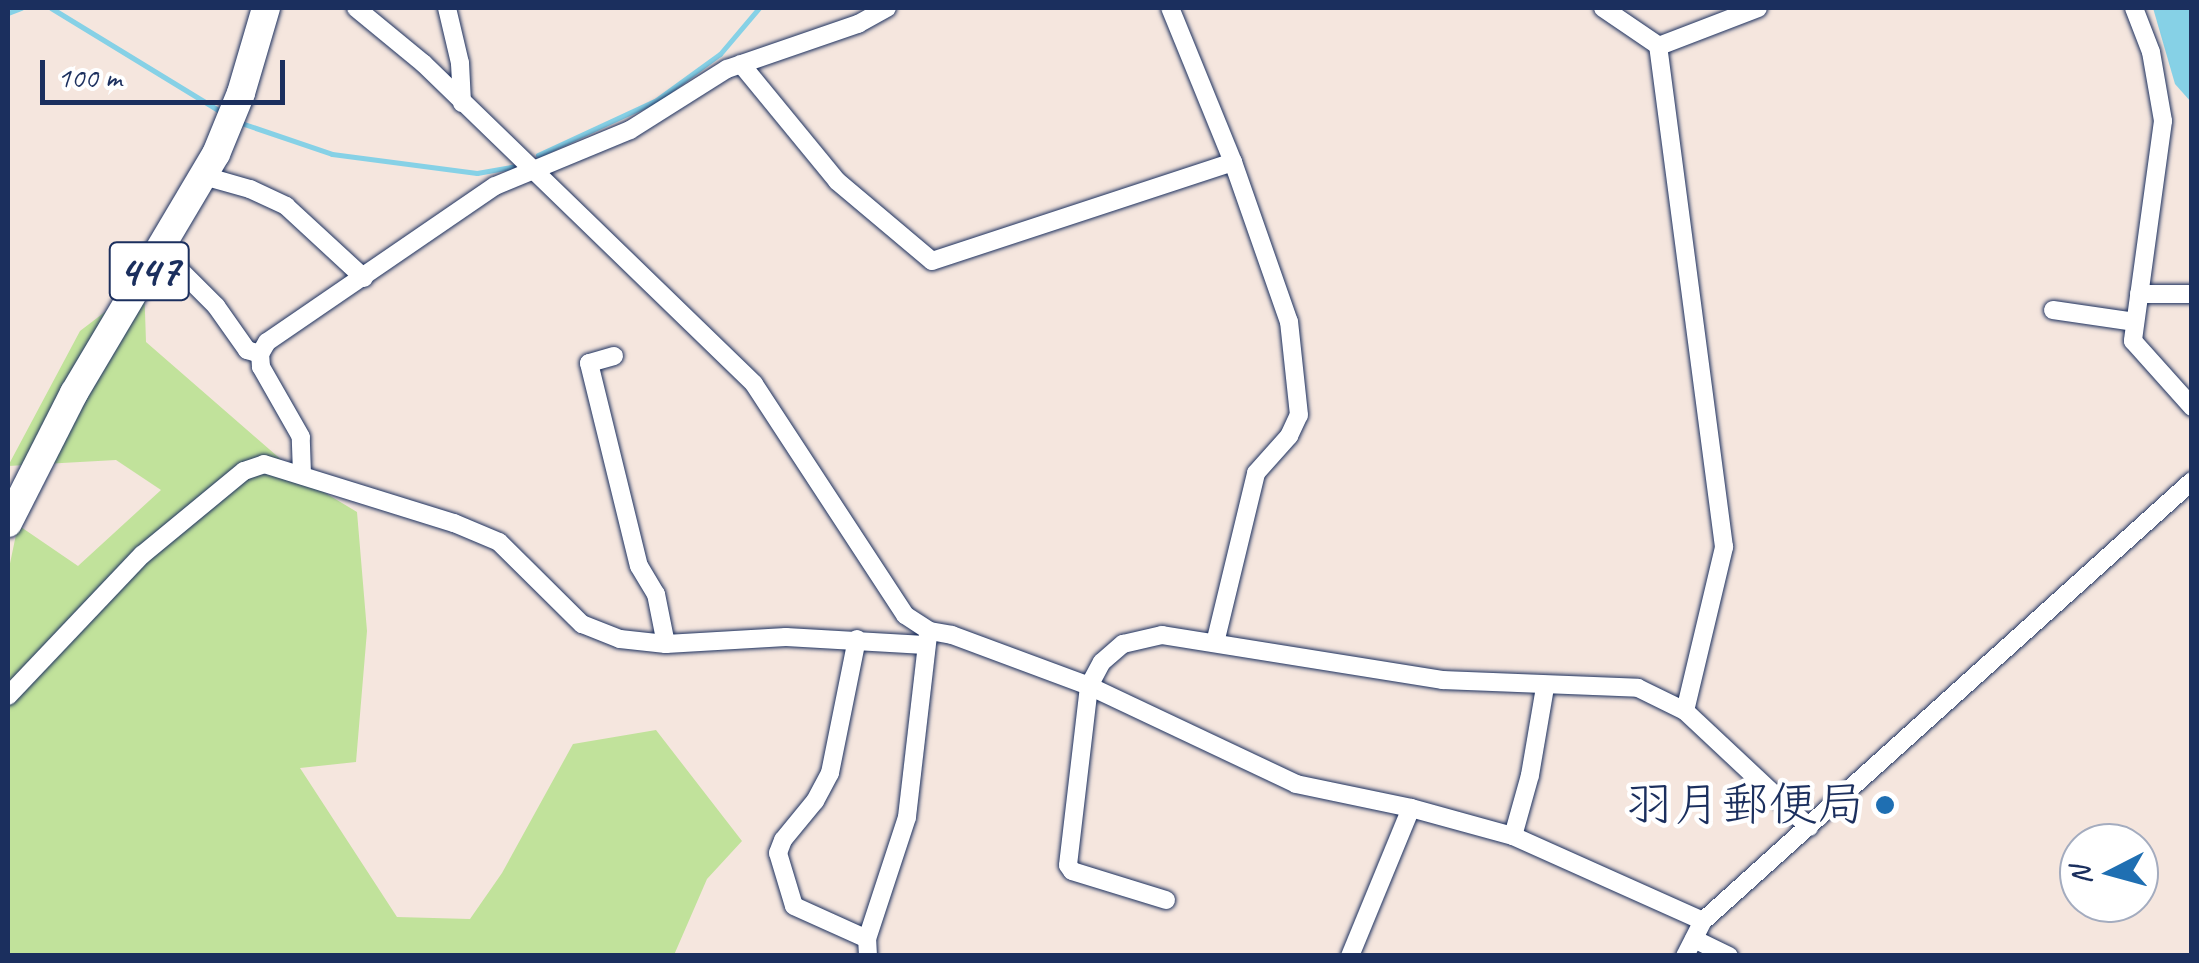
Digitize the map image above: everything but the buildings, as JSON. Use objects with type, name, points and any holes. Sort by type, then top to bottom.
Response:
[{"type":"highway","name":"447","points":[[8,524],[74,393],[204,176],[241,94],[266,8]]},
{"type":"street","points":[[356,8],[462,103],[754,384],[886,592],[927,638]]},
{"type":"street","points":[[447,8],[460,62],[462,103]]},
{"type":"street","points":[[302,474],[302,437],[261,366],[260,354],[268,342],[495,186],[530,168],[630,130],[741,64],[858,24],[887,8]]},
{"type":"street","points":[[1170,8],[1232,162],[1289,322],[1299,415],[1289,436],[1256,473],[1216,643]]},
{"type":"street","points":[[1604,8],[1658,44],[1724,547],[1684,710]]},
{"type":"street","points":[[1658,44],[1758,8]]},
{"type":"street","points":[[2134,8],[2151,52],[2162,121],[2133,341],[2192,407]]},
{"type":"street","points":[[741,64],[837,181],[932,261],[1232,162]]},
{"type":"street","points":[[204,176],[250,189],[286,206],[364,278]]},
{"type":"street","points":[[161,251],[216,306],[247,350],[260,354]]},
{"type":"street","points":[[2139,294],[2192,294]]},
{"type":"street","points":[[2053,310],[2135,322]]},
{"type":"street","points":[[614,356],[590,363],[639,566],[656,594],[666,644]]},
{"type":"street","points":[[8,696],[142,555],[244,471],[264,464],[499,542],[582,624],[620,639],[666,644],[786,637],[927,638],[1089,686],[1296,784],[1411,808],[1513,836],[1703,922]]},
{"type":"street","points":[[1729,956],[1689,948],[1703,922],[2192,481]]},
{"type":"street","points":[[1166,900],[1072,871],[1068,866],[1089,686],[1102,662],[1122,644],[1162,634],[1442,680],[1638,688],[1684,710],[1809,827]]},
{"type":"street","points":[[857,639],[849,696],[830,773],[816,801],[783,840],[778,854],[794,906],[867,947],[907,818],[927,638]]},
{"type":"street","points":[[1513,836],[1530,774],[1544,687]]},
{"type":"street","points":[[1350,956],[1411,808]]},
{"type":"green space","points":[[144,282],[146,342],[307,482],[357,512],[367,631],[356,762],[300,768],[397,917],[470,919],[502,873],[573,744],[656,730],[742,841],[707,879],[674,955],[8,955],[8,573],[18,525],[78,566],[161,490],[116,460],[8,466],[80,331]]},
{"type":"water","points":[[2153,8],[2191,8],[2191,102],[2175,84]]},
{"type":"waterway","points":[[8,13],[21,8]]},
{"type":"waterway","points":[[51,8],[223,113]]},
{"type":"waterway","points":[[538,155],[655,101],[720,54],[759,8]]},
{"type":"waterway","points":[[241,123],[332,154],[477,173],[512,167]]},
{"type":"place","name":"羽月郵便局","points":[[1885,805]]}]
